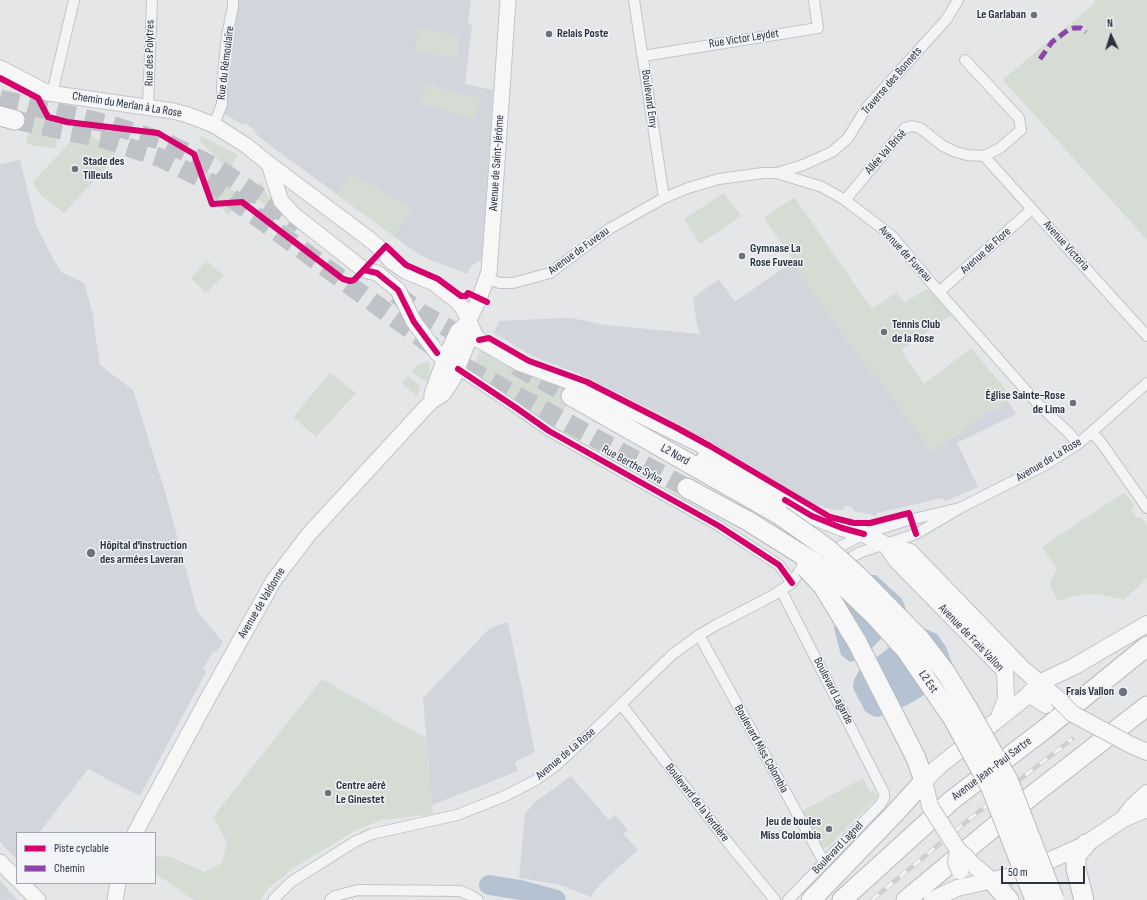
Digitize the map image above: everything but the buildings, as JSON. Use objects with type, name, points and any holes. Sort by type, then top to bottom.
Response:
[{"type":"highway","name":"L2 Nord","points":[[778,495],[592,402],[571,396],[780,515]]},
{"type":"highway","points":[[687,488],[748,521],[800,563],[823,586],[857,642],[912,750],[924,781],[811,900]]},
{"type":"highway","name":"L2 Est","points":[[780,515],[828,549],[858,576],[920,639],[946,673],[1008,780],[1054,899]]},
{"type":"highway","name":"L2 Est","points":[[748,521],[812,561],[845,587],[876,617],[906,650],[952,717],[991,788],[1035,900]]},
{"type":"highway","name":"Avenue Jean-Paul Sartre","points":[[842,900],[952,800],[1045,729],[1147,646]]},
{"type":"highway","points":[[906,900],[1030,797],[1147,706]]},
{"type":"highway","points":[[1084,900],[1076,869],[1076,855],[1086,844]]},
{"type":"highway","points":[[992,881],[1009,900]]},
{"type":"main road","points":[[778,495],[812,516],[842,528],[864,534],[886,545]]},
{"type":"main road","name":"Avenue de Frais Vallon","points":[[886,545],[910,552],[1022,668],[1034,689],[1052,702],[1073,714],[1147,753]]},
{"type":"main road","name":"Avenue de Frais Vallon","points":[[886,545],[897,561],[1005,671],[1006,699],[999,717]]},
{"type":"main road","points":[[992,881],[965,866],[966,857],[958,850],[930,806],[924,781],[938,767],[1034,689],[1147,624]]},
{"type":"main road","points":[[1123,819],[1132,807],[1147,793]]},
{"type":"main road","points":[[932,900],[957,888],[1010,876],[1086,844],[1123,819],[1147,809]]},
{"type":"street","points":[[48,93],[54,86],[74,0]]},
{"type":"street","name":"Rue des Polytres","points":[[148,106],[152,0]]},
{"type":"street","name":"Rue du Rémoulaïre","points":[[214,124],[222,104],[222,84],[227,35],[233,0]]},
{"type":"street","name":"Avenue de Saint-Jérôme","points":[[468,322],[487,279],[490,257],[508,0]]},
{"type":"street","name":"Boulevard Emy","points":[[634,0],[664,198]]},
{"type":"street","name":"Rue Victor Leydet","points":[[643,56],[818,28],[814,0]]},
{"type":"street","name":"Traverse des Bonnets","points":[[777,173],[803,165],[832,152],[848,138],[867,107],[946,20],[958,0]]},
{"type":"street","points":[[965,60],[1020,118],[1021,130],[1000,148],[984,156]]},
{"type":"street","name":"Chemin du Merlan à La Rose","points":[[0,68],[48,93],[148,106],[188,115],[214,124],[248,146],[269,164],[369,239],[382,250],[391,261],[404,271],[434,283],[458,302],[464,310],[468,322]]},
{"type":"street","name":"Allée Val Brisé","points":[[845,200],[905,128],[912,126],[920,128],[943,146],[956,152],[967,155],[984,156]]},
{"type":"street","name":"Avenue Victoria","points":[[984,156],[1147,336]]},
{"type":"street","points":[[269,164],[281,201],[294,215],[364,270],[377,273],[398,290],[414,322],[437,353],[458,369]]},
{"type":"street","name":"Avenue de Fuveau","points":[[487,279],[500,283],[514,284],[550,273],[609,229],[664,198],[688,188],[719,179],[763,173],[777,173],[822,187],[845,200],[892,236],[939,292],[1039,405],[1069,433],[1078,444]]},
{"type":"street","name":"Avenue de Flore","points":[[939,292],[1032,209]]},
{"type":"street","points":[[468,322],[479,340],[519,363],[536,371],[576,384],[701,445],[778,495]]},
{"type":"street","name":"Avenue de Valdonne","points":[[432,401],[432,394],[445,358],[458,331],[468,322]]},
{"type":"street","name":"Avenue de Valdonne","points":[[136,832],[274,580],[309,534],[432,401],[443,394],[458,369],[468,342],[468,322]]},
{"type":"street","name":"Rue Berthe Sylva","points":[[458,369],[549,431],[719,526],[779,565],[792,583]]},
{"type":"street","name":"Avenue de La Rose","points":[[273,900],[291,882],[356,841],[372,834],[457,815],[505,796],[536,780],[554,767],[673,654],[699,635],[772,596],[792,583],[808,581],[861,552],[916,534],[960,508],[1045,465],[1078,444],[1092,433],[1147,383]]},
{"type":"street","points":[[1092,433],[1100,441],[1147,508]]},
{"type":"street","name":"Avenue de La Rose","points":[[792,583],[802,567],[864,534],[905,521],[960,508]]},
{"type":"street","name":"Boulevard Lagarde","points":[[781,590],[884,793]]},
{"type":"street","name":"Boulevard Miss Colombia","points":[[699,635],[824,862]]},
{"type":"street","name":"Boulevard de la Verdière","points":[[621,704],[730,845],[775,900]]},
{"type":"street","name":"Boulevard Lagnel","points":[[788,900],[880,805],[884,798],[884,793]]},
{"type":"street","points":[[1123,819],[1142,818],[1147,816]]},
{"type":"street","points":[[0,862],[16,877]]},
{"type":"street","points":[[23,884],[38,900]]},
{"type":"street","points":[[115,900],[118,884]]},
{"type":"street","points":[[330,900],[335,896],[358,890],[460,891],[478,900]]},
{"type":"shaded area","points":[[238,0],[471,0],[468,24],[472,24],[465,84],[493,90],[482,259],[470,267],[468,274],[428,259],[417,253],[263,140],[256,134],[255,130],[246,124],[241,124],[225,114],[225,86],[231,38]]},
{"type":"shaded area","points":[[1095,0],[1147,0],[1147,240],[1003,80],[1092,6]]},
{"type":"shaded area","points":[[418,28],[460,35],[457,58],[414,52]]},
{"type":"shaded area","points":[[427,84],[480,98],[474,119],[421,104]]},
{"type":"shaded area","points":[[32,115],[60,121],[55,149],[26,144]]},
{"type":"shaded area","name":"Stade des Tilleuls","points":[[83,128],[117,156],[64,213],[41,195],[33,182]]},
{"type":"shaded area","points":[[201,136],[238,155],[229,171],[200,141]]},
{"type":"shaded area","name":"Hôpital d'instruction des armées Laveran","points":[[20,160],[36,225],[55,262],[61,272],[84,283],[93,315],[100,365],[133,390],[166,495],[197,611],[223,642],[217,652],[213,652],[203,669],[206,672],[140,796],[88,769],[40,832],[16,832],[16,859],[0,842],[0,164]]},
{"type":"shaded area","points":[[204,169],[242,197],[228,215],[214,199]]},
{"type":"shaded area","points":[[352,173],[413,209],[394,236],[337,195]]},
{"type":"shaded area","points":[[262,182],[272,207],[269,208],[252,195]]},
{"type":"shaded area","points":[[724,193],[741,216],[700,244],[684,219]]},
{"type":"shaded area","name":"Tennis Club de la Rose","points":[[794,197],[872,309],[897,292],[904,303],[927,289],[947,308],[951,315],[901,350],[924,384],[971,348],[1011,396],[1008,401],[996,410],[993,408],[955,437],[953,436],[932,451],[875,374],[872,376],[792,262],[794,261],[764,218]]},
{"type":"shaded area","points":[[207,261],[224,275],[206,293],[191,278]]},
{"type":"shaded area","points":[[792,262],[872,375],[875,374],[932,451],[953,436],[955,437],[994,408],[996,410],[1008,401],[1016,414],[957,443],[978,487],[946,501],[942,498],[877,513],[876,516],[854,511],[852,507],[846,505],[843,510],[833,510],[810,502],[696,432],[577,373],[529,354],[494,333],[499,321],[572,318],[605,325],[700,334],[697,325],[693,298],[719,279],[735,302]]},
{"type":"shaded area","points":[[481,349],[577,388],[554,428],[536,417],[527,407],[471,373]]},
{"type":"shaded area","points":[[429,362],[430,379],[424,381],[411,372],[418,364]]},
{"type":"shaded area","points":[[330,373],[356,393],[316,437],[293,417]]},
{"type":"shaded area","points":[[408,376],[420,386],[418,397],[402,383]]},
{"type":"shaded area","points":[[1125,492],[1134,506],[1131,510],[1137,518],[1141,518],[1147,526],[1147,578],[1124,600],[1097,594],[1077,595],[1058,601],[1049,584],[1057,569],[1042,547]]},
{"type":"shaded area","points":[[508,622],[535,752],[515,762],[518,771],[432,805],[423,698],[489,629]]},
{"type":"shaded area","points":[[322,679],[426,738],[433,814],[381,820],[356,830],[292,869],[269,888],[260,900],[194,900],[156,874],[156,857],[158,856],[171,857],[204,872],[222,863],[227,842],[213,817]]},
{"type":"shaded area","points":[[571,776],[609,820],[615,815],[628,830],[623,834],[638,850],[600,884],[591,897],[558,884],[519,878],[525,814],[535,802]]},
{"type":"shaded area","name":"Jeu de boules Miss Colombia","points":[[863,778],[870,792],[873,790],[877,797],[828,847],[823,848],[802,811]]},
{"type":"shaded area","points":[[0,881],[18,900],[0,900]]},
{"type":"water","points":[[867,575],[876,575],[902,599],[907,612],[875,645],[859,659],[850,662],[841,655],[834,628],[846,598]]},
{"type":"water","points":[[923,628],[937,634],[946,647],[952,663],[945,679],[921,697],[907,705],[878,717],[865,711],[853,688],[854,680],[859,671],[909,632]]},
{"type":"waterway","points":[[489,885],[520,890],[556,900]]},
{"type":"tunnel","points":[[0,99],[108,124],[165,142],[217,168],[300,224]]},
{"type":"tunnel","points":[[15,120],[104,139],[161,158],[211,183],[450,359],[687,488]]},
{"type":"tunnel","points":[[396,294],[421,313],[473,342]]},
{"type":"tunnel","points":[[516,366],[571,396]]},
{"type":"railway","points":[[872,900],[972,817],[1072,739]]},
{"type":"marked path","points":[[1040,59],[1052,42],[1068,30],[1081,28],[1086,32]]},
{"type":"cycle path","points":[[0,78],[38,98],[48,117],[67,122],[158,133],[194,154],[212,204],[242,202],[343,279],[350,281],[354,280],[386,246],[406,265],[438,279],[461,296],[466,296],[468,293],[487,302]]},
{"type":"cycle path","points":[[364,270],[377,273],[398,290],[414,322],[437,353]]},
{"type":"cycle path","points":[[479,340],[489,338],[529,361],[587,382],[710,446],[830,517],[854,523],[870,523],[909,513],[916,534]]},
{"type":"cycle path","points":[[458,369],[549,431],[719,526],[779,565],[792,583]]},
{"type":"cycle path","points":[[785,500],[812,516],[842,528],[864,534]]},
{"type":"place","name":"Le Garlaban","points":[[1034,15]]},
{"type":"place","name":"Relais Poste","points":[[549,34]]},
{"type":"place","name":"Stade des Tilleuls","points":[[75,169]]},
{"type":"place","name":"Gymnase La Rose Fuveau","points":[[742,256]]},
{"type":"place","name":"Tennis Club de la Rose","points":[[884,332]]},
{"type":"place","name":"Église Sainte-Rose de Lima","points":[[1073,403]]},
{"type":"place","name":"Hôpital d'instruction des armées Laveran","points":[[91,553]]},
{"type":"place","name":"Frais Vallon","points":[[1123,692]]},
{"type":"place","name":"Centre aéré Le Ginestet","points":[[328,793]]},
{"type":"place","name":"Jeu de boules Miss Colombia","points":[[829,829]]}]
